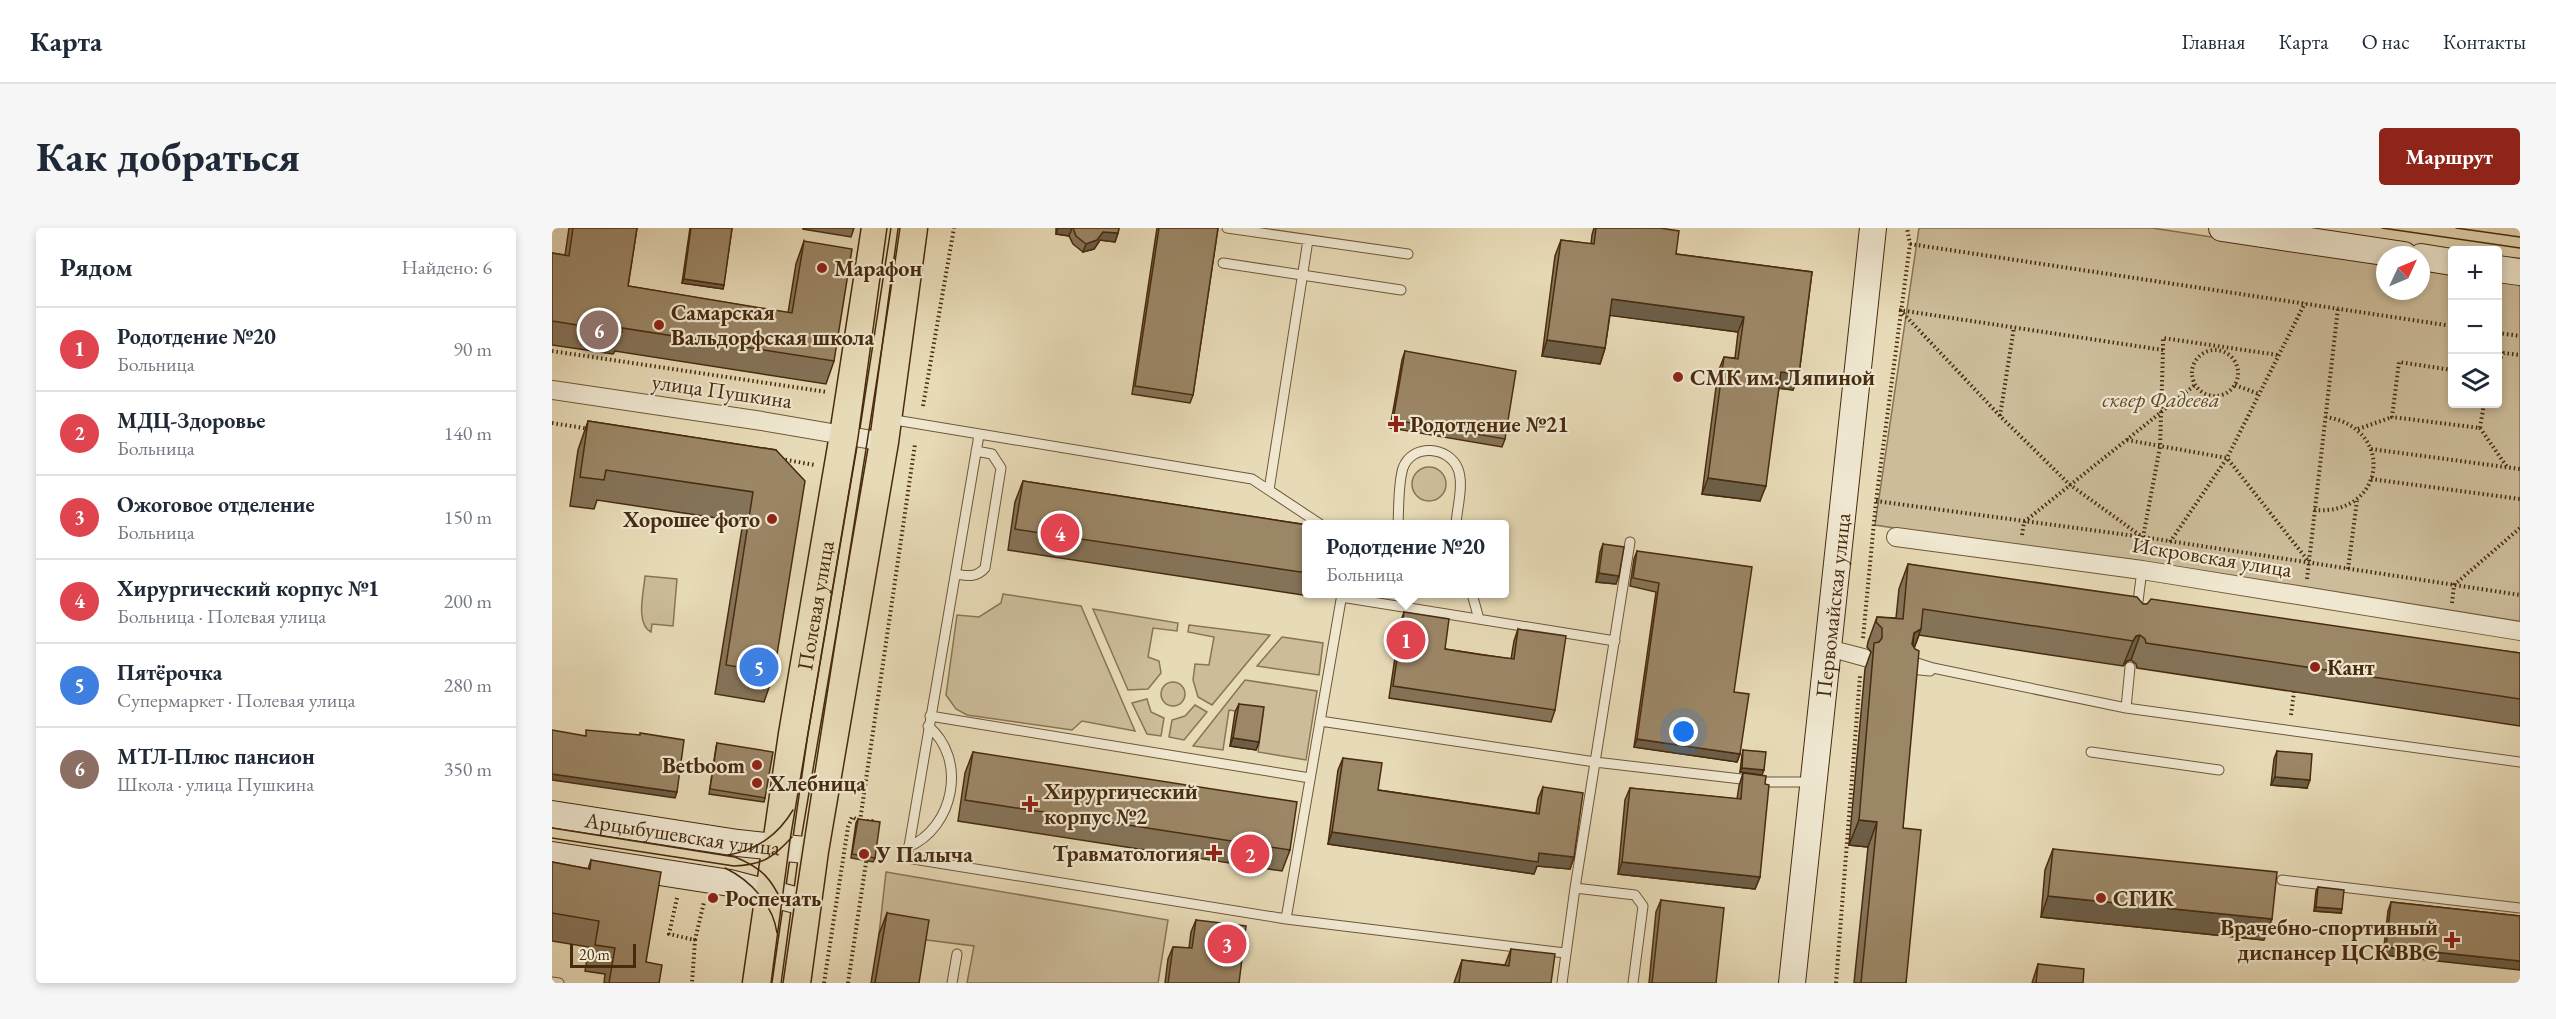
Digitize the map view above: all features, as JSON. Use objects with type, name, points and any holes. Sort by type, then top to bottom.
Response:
[{"type":"main road","name":"Полевая улица","points":[[757,983],[793,734],[844,435],[876,228]]},
{"type":"main road","name":"Полевая улица","points":[[796,983],[814,851],[885,430],[913,228]]},
{"type":"main road","name":"Первомайская улица","points":[[1792,983],[1873,228]]},
{"type":"main road","points":[[2222,228],[2376,251]]},
{"type":"main road","points":[[2430,258],[2448,261]]},
{"type":"main road","points":[[2502,270],[2520,272]]},
{"type":"main road","name":"Арцыбушевская улица","points":[[552,814],[738,843],[814,851]]},
{"type":"main road","name":"Арцыбушевская улица","points":[[552,855],[674,873],[807,903]]},
{"type":"street","name":"улица Пушкина","points":[[552,390],[844,435],[885,430]]},
{"type":"street","name":"Искровская улица","points":[[1896,537],[2142,570],[2520,631]]},
{"type":"lane","points":[[1227,228],[1408,254]]},
{"type":"lane","points":[[1269,490],[1308,240]]},
{"type":"lane","points":[[1223,263],[1401,290]]},
{"type":"lane","points":[[885,430],[979,435],[1252,478],[1313,520]]},
{"type":"lane","points":[[979,435],[907,858],[1286,919],[1565,953]]},
{"type":"lane","points":[[1397,520],[1403,469],[1414,455],[1434,450],[1444,453],[1457,468],[1460,478],[1456,520]]},
{"type":"lane","points":[[956,574],[972,577],[985,568],[1001,468],[992,454],[976,451]]},
{"type":"lane","points":[[1562,983],[1630,542]]},
{"type":"lane","points":[[2135,623],[2142,570]]},
{"type":"lane","points":[[1286,919],[1340,598]]},
{"type":"lane","points":[[1358,598],[1615,641]]},
{"type":"lane","points":[[1473,598],[1479,619]]},
{"type":"lane","points":[[1828,648],[1864,658]]},
{"type":"lane","points":[[1911,665],[2126,708],[2520,762]]},
{"type":"lane","points":[[2126,708],[2130,667]]},
{"type":"lane","points":[[929,721],[1310,778]]},
{"type":"lane","points":[[908,847],[917,843],[936,826],[948,803],[952,778],[947,753],[929,721]]},
{"type":"lane","points":[[1320,721],[1596,762],[1767,782],[1814,782]]},
{"type":"lane","points":[[2091,752],[2219,770]]},
{"type":"lane","points":[[2282,880],[2520,908]]},
{"type":"lane","points":[[1575,888],[1635,895],[1643,906],[1633,983]]},
{"type":"lane","points":[[952,983],[957,954]]},
{"type":"lane","points":[[552,982],[559,983]]},
{"type":"path","points":[[923,406],[954,228]]},
{"type":"path","points":[[1836,983],[1876,501],[1899,310],[1910,244],[1907,228]]},
{"type":"path","points":[[1910,244],[2448,325]]},
{"type":"path","points":[[2170,542],[2227,458],[2304,303]]},
{"type":"path","points":[[2309,563],[2338,308]]},
{"type":"path","points":[[1899,310],[2163,350]]},
{"type":"path","points":[[1899,310],[2000,417],[2069,484],[2143,537]]},
{"type":"path","points":[[2000,417],[2014,327]]},
{"type":"path","points":[[2502,334],[2520,336]]},
{"type":"path","points":[[2143,537],[2160,447],[2163,339],[2278,355]]},
{"type":"path","points":[[2218,348],[2229,354],[2235,361],[2238,376],[2235,386],[2226,394],[2212,396],[2205,394],[2195,385],[2192,377],[2194,362],[2206,351],[2218,348]]},
{"type":"path","points":[[552,351],[834,393]]},
{"type":"path","points":[[2502,356],[2504,353],[2520,355]]},
{"type":"path","points":[[2392,417],[2399,362],[2448,369]]},
{"type":"path","points":[[2019,554],[2024,522],[2195,385]]},
{"type":"path","points":[[2235,386],[2259,394]]},
{"type":"path","points":[[2483,408],[2480,428],[2507,468]]},
{"type":"path","points":[[2314,510],[2337,510],[2356,501],[2367,488],[2373,464],[2371,449],[2358,429],[2343,419],[2326,417]]},
{"type":"path","points":[[2358,429],[2392,417],[2480,428]]},
{"type":"path","points":[[552,423],[598,430]]},
{"type":"path","points":[[2127,440],[2227,458],[2309,563]]},
{"type":"path","points":[[861,821],[915,444]]},
{"type":"path","points":[[2371,449],[2520,470]]},
{"type":"path","points":[[769,458],[826,467]]},
{"type":"path","points":[[2371,479],[2520,499]]},
{"type":"path","points":[[1876,501],[2143,537],[2520,595]]},
{"type":"path","points":[[2348,569],[2356,501]]},
{"type":"path","points":[[2454,585],[2520,528]]},
{"type":"path","points":[[2290,731],[2294,692]]},
{"type":"path","points":[[824,983],[848,827],[852,817],[861,821],[872,821],[870,832]]},
{"type":"path","points":[[848,983],[869,844]]},
{"type":"path","points":[[677,897],[669,934],[695,940]]},
{"type":"path","points":[[692,983],[695,940],[704,902]]},
{"type":"green space","name":"сквер Фадеева","points":[[1919,228],[2152,228],[2376,262],[2376,300],[2430,300],[2430,270],[2448,273],[2448,408],[2502,408],[2502,281],[2520,284],[2520,623],[1875,525]]},
{"type":"green space","points":[[1429,467],[1441,472],[1446,484],[1441,496],[1429,501],[1417,496],[1412,484],[1417,472]]},
{"type":"green space","points":[[645,576],[677,579],[673,626],[652,624],[651,632],[646,628],[642,615]]},
{"type":"green space","points":[[1003,594],[1081,606],[1135,731],[1082,721],[1072,730],[967,715],[956,709],[946,695],[957,615],[979,617],[1001,603]]},
{"type":"green space","points":[[1093,609],[1178,623],[1177,631],[1153,628],[1148,657],[1159,661],[1161,673],[1148,689],[1128,690]]},
{"type":"green space","points":[[1189,625],[1270,635],[1212,705],[1198,697],[1193,680],[1195,664],[1209,665],[1214,637],[1188,632]]},
{"type":"green space","points":[[1282,637],[1323,643],[1319,675],[1257,666]]},
{"type":"green space","points":[[1245,680],[1317,691],[1306,760],[1258,752],[1263,715],[1229,710],[1223,750],[1193,746]]},
{"type":"green space","points":[[1173,682],[1182,685],[1185,694],[1182,703],[1173,706],[1164,703],[1161,694],[1164,685]]},
{"type":"green space","points":[[1147,699],[1151,712],[1164,718],[1161,736],[1147,734],[1132,703]]},
{"type":"green space","points":[[1195,705],[1207,712],[1184,740],[1169,737],[1172,720],[1185,716]]},
{"type":"green space","points":[[886,872],[1168,920],[1158,983],[967,983],[974,946],[879,934]]},
{"type":"building","points":[[573,228],[637,228],[628,286],[792,313],[804,241],[852,249],[834,361],[622,328],[622,332],[552,321],[552,253],[569,256]]},
{"type":"building","points":[[691,228],[732,228],[724,285],[684,279]]},
{"type":"building","points":[[1073,228],[1119,228],[1118,233],[1103,232],[1097,240],[1086,244],[1076,236]]},
{"type":"building","points":[[1159,228],[1218,228],[1193,395],[1135,386]]},
{"type":"building","points":[[1596,228],[1660,228],[1679,231],[1676,254],[1812,272],[1799,374],[1781,372],[1766,486],[1708,478],[1724,357],[1738,359],[1744,317],[1612,299],[1605,348],[1547,340],[1561,240],[1594,244]]},
{"type":"building","points":[[1405,351],[1516,371],[1505,439],[1393,420]]},
{"type":"building","points":[[588,421],[776,450],[805,481],[774,673],[726,665],[753,492],[606,470],[604,480],[580,477]]},
{"type":"building","points":[[1023,481],[1302,524],[1302,572],[1015,529]]},
{"type":"building","points":[[1603,544],[1624,547],[1619,576],[1599,573]]},
{"type":"building","points":[[1637,551],[1752,567],[1734,692],[1749,694],[1740,754],[1637,739],[1659,583],[1633,578]]},
{"type":"building","points":[[1908,564],[2137,597],[2143,604],[2147,604],[2151,599],[2520,653],[2520,699],[2146,643],[2140,635],[2136,636],[2133,641],[1923,609],[1921,629],[1914,633],[1912,644],[1919,651],[1903,828],[1921,830],[1906,983],[1861,983],[1877,822],[1859,820],[1874,643],[1879,642],[1882,638],[1882,628],[1876,622],[1877,617],[1903,619]]},
{"type":"building","points":[[1404,612],[1449,619],[1445,649],[1483,655],[1514,659],[1518,629],[1566,636],[1555,710],[1393,686]]},
{"type":"building","points":[[1239,704],[1264,707],[1259,742],[1233,738]]},
{"type":"building","points":[[552,730],[586,736],[586,730],[640,735],[640,733],[684,740],[677,792],[552,774]]},
{"type":"building","points":[[717,743],[773,752],[765,798],[710,789]]},
{"type":"building","points":[[1743,750],[1766,752],[1764,770],[1742,768]]},
{"type":"building","points":[[2277,751],[2312,754],[2310,780],[2275,777]]},
{"type":"building","points":[[973,752],[1297,802],[1290,850],[965,800]]},
{"type":"building","points":[[1343,758],[1382,763],[1378,790],[1539,814],[1543,787],[1583,793],[1574,857],[1539,853],[1538,862],[1332,832]]},
{"type":"building","points":[[1743,773],[1766,776],[1765,784],[1769,785],[1760,877],[1622,862],[1630,788],[1741,799]]},
{"type":"building","points":[[858,819],[880,822],[875,858],[852,854]]},
{"type":"building","points":[[2053,849],[2277,872],[2272,919],[2048,896]]},
{"type":"building","points":[[591,860],[661,872],[646,962],[662,965],[659,983],[609,983],[615,948],[595,945],[599,921],[552,913],[552,862],[590,869]]},
{"type":"building","points":[[2318,887],[2344,890],[2342,909],[2316,907]]},
{"type":"building","points":[[1661,900],[1724,908],[1716,983],[1652,983]]},
{"type":"building","name":"Врачебно-спортивный диспансер ЦСК ВВС","points":[[2391,902],[2520,916],[2520,961],[2386,947]]},
{"type":"building","points":[[887,913],[929,920],[919,983],[875,983]]},
{"type":"building","points":[[1196,920],[1246,926],[1239,983],[1168,983],[1173,947],[1192,948]]},
{"type":"building","points":[[1511,949],[1555,954],[1551,983],[1459,983],[1462,960],[1509,966]]},
{"type":"building","points":[[2038,964],[2084,969],[2083,983],[2036,983]]},
{"type":"tram line","points":[[771,983],[790,840],[858,438],[887,228]]},
{"type":"tram line","points":[[783,983],[900,228]]},
{"type":"tram line","points":[[2382,228],[2520,248]]},
{"type":"tram line","points":[[2456,228],[2520,237]]},
{"type":"tram line","points":[[729,855],[749,849],[766,840],[781,827],[793,810]]},
{"type":"tram line","points":[[552,828],[735,857],[752,865],[765,875],[783,904]]},
{"type":"tram line","points":[[552,838],[734,866],[760,862],[773,855],[792,837]]},
{"type":"tram line","points":[[725,868],[743,879],[759,894],[771,912],[777,933]]},
{"type":"place","name":"Марафон","points":[[822,268]]},
{"type":"place","name":"Самарская Вальдорфская школа","points":[[659,325]]},
{"type":"place","name":"МТЛ-Плюс пансион","points":[[599,330]]},
{"type":"place","name":"СМК им. Ляпиной","points":[[1678,377]]},
{"type":"place","name":"Родотдение №21","points":[[1396,424]]},
{"type":"place","name":"Хорошее фото","points":[[772,519]]},
{"type":"place","name":"Хирургический корпус №1","points":[[1060,533]]},
{"type":"place","name":"Родотдение №20","points":[[1406,640]]},
{"type":"place","name":"Пятёрочка","points":[[759,667]]},
{"type":"place","name":"Кант","points":[[2315,667]]},
{"type":"place","name":"Betboom","points":[[757,765]]},
{"type":"place","name":"Хлебница","points":[[757,783]]},
{"type":"place","name":"Хирургический корпус №2","points":[[1030,804]]},
{"type":"place","name":"Травматология","points":[[1214,853]]},
{"type":"place","name":"У Палыча","points":[[864,854]]},
{"type":"place","name":"МДЦ-Здоровье","points":[[1250,854]]},
{"type":"place","name":"Роспечать","points":[[713,898]]},
{"type":"place","name":"СГИК","points":[[2101,898]]},
{"type":"place","name":"Врачебно-спортивный диспансер ЦСК ВВС","points":[[2452,940]]},
{"type":"place","name":"Ожоговое отделение","points":[[1227,944]]}]
